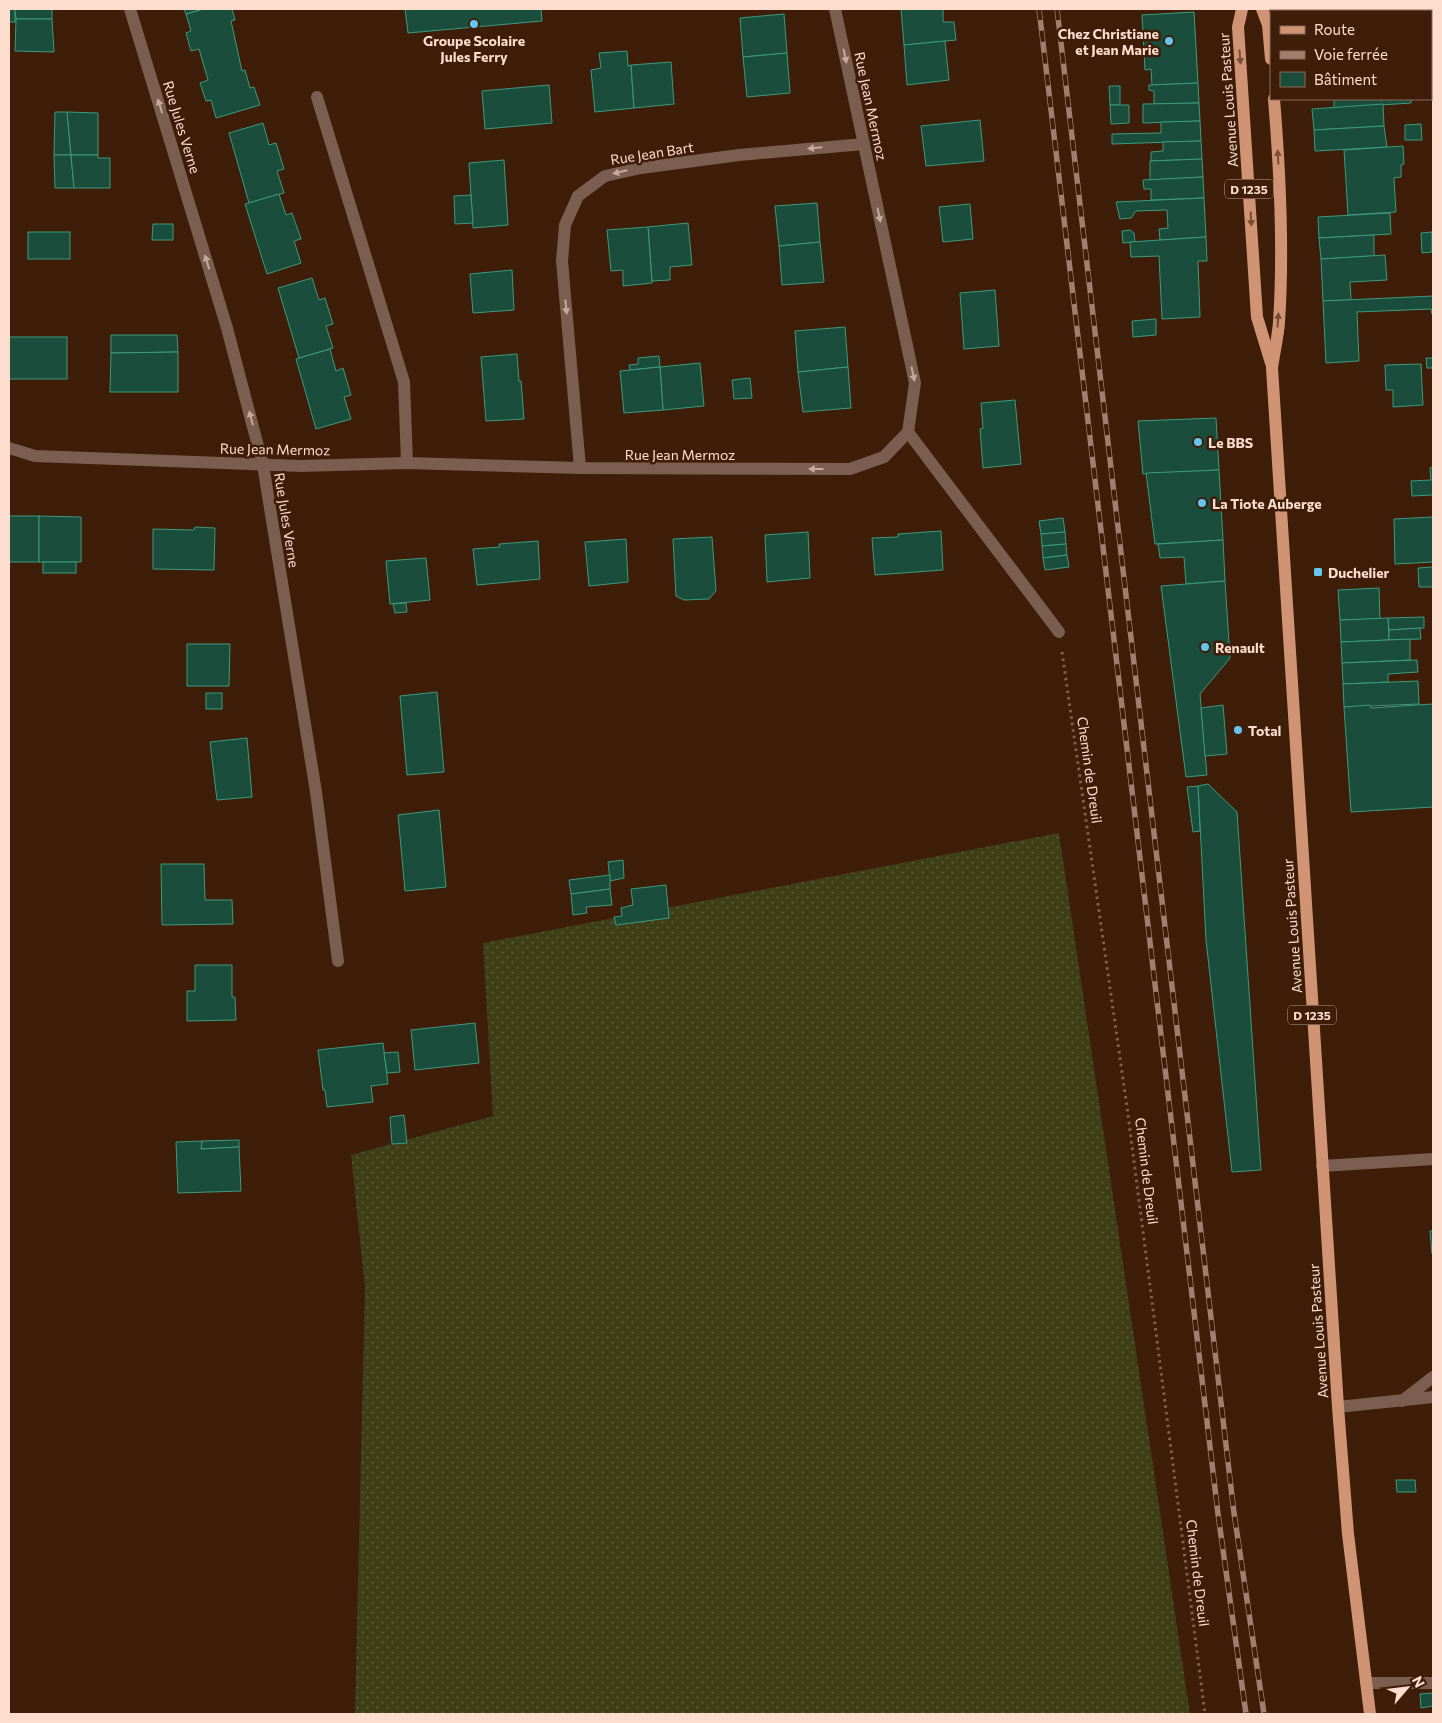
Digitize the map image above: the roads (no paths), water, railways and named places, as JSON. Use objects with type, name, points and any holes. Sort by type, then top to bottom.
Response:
[{"type":"main road","name":"Avenue Louis Pasteur","points":[[1242,9],[1238,27],[1257,318],[1272,368]]},
{"type":"main road","points":[[1262,9],[1268,25],[1270,48]]},
{"type":"main road","name":"Avenue Louis Pasteur","points":[[1274,100],[1280,185],[1280,269],[1279,324],[1272,368],[1338,1407],[1348,1534],[1366,1683]]},
{"type":"main road","name":"D 1235","points":[[1366,1683],[1370,1714]]},
{"type":"street","name":"Rue Jules Verne","points":[[130,9],[227,328],[263,465],[316,792],[338,961]]},
{"type":"street","name":"Rue Jean Mermoz","points":[[9,448],[35,456],[301,466],[407,464],[580,468],[850,469],[884,457],[908,432],[915,383],[835,9]]},
{"type":"street","points":[[317,96],[404,382],[407,464]]},
{"type":"street","name":"Rue Jean Bart","points":[[580,468],[562,261],[565,225],[578,196],[605,176],[641,168],[739,155],[864,144]]},
{"type":"street","points":[[908,432],[1059,632]]},
{"type":"street","points":[[1322,1166],[1433,1159]]},
{"type":"street","points":[[1402,1401],[1433,1377]]},
{"type":"street","points":[[1338,1407],[1433,1398]]},
{"type":"street","points":[[1366,1683],[1433,1683]]},
{"type":"railway","points":[[1039,9],[1218,1514],[1246,1714]]},
{"type":"railway","points":[[1057,9],[1234,1513],[1264,1714]]},
{"type":"place","name":"Groupe Scolaire Jules Ferry","points":[[474,24]]},
{"type":"place","name":"Chez Christiane et Jean Marie","points":[[1169,41]]},
{"type":"place","name":"Le BBS","points":[[1198,442]]},
{"type":"place","name":"La Tiote Auberge","points":[[1202,503]]},
{"type":"place","name":"Duchelier","points":[[1318,572]]},
{"type":"place","name":"Renault","points":[[1205,647]]},
{"type":"place","name":"Total","points":[[1238,730]]}]
